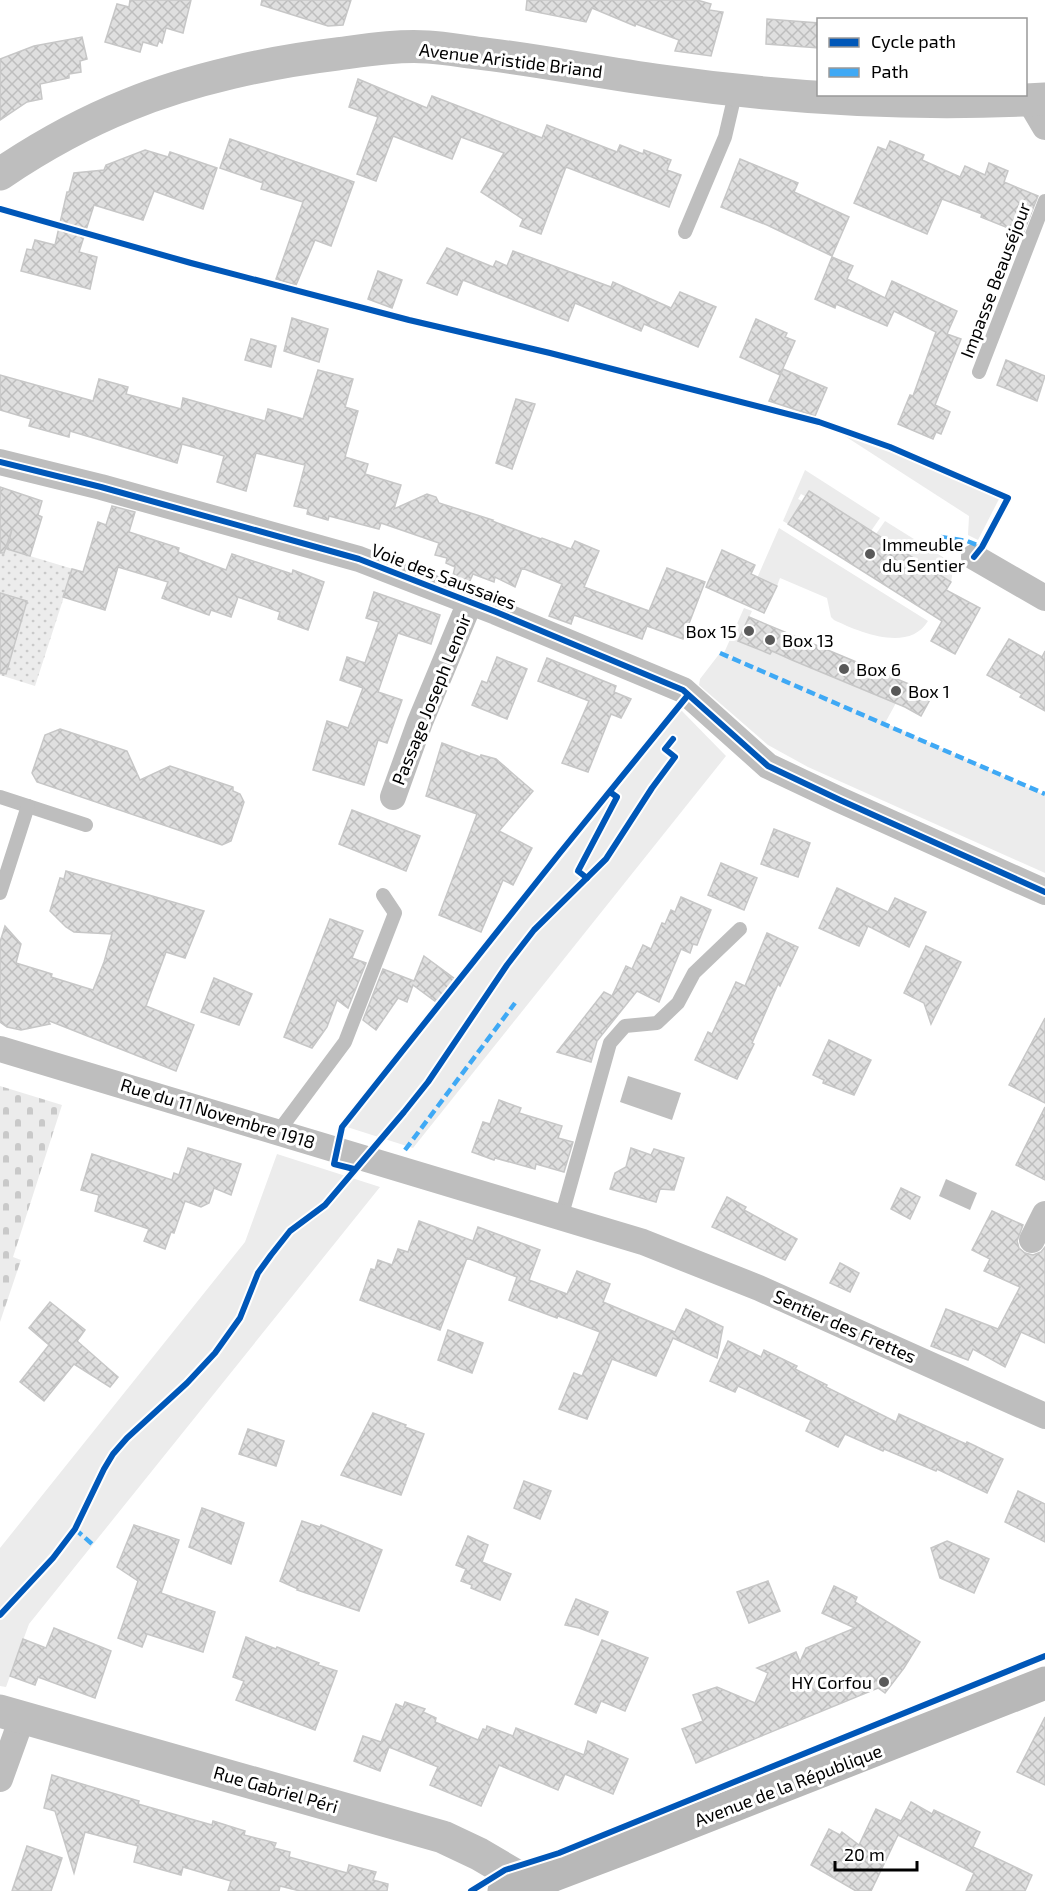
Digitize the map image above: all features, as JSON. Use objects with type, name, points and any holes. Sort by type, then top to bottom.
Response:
[{"type":"main road","name":"Avenue de la République","points":[[525,1889],[1045,1683]]},
{"type":"street","name":"Avenue Aristide Briand","points":[[0,174],[40,147],[129,105],[212,78],[303,58],[368,50],[427,47],[528,59],[663,81],[815,98],[918,101],[1040,109]]},
{"type":"street","name":"Voie des Saussaies","points":[[0,462],[101,487],[359,559],[470,602],[683,690],[768,766],[1045,892]]},
{"type":"street","points":[[974,557],[1045,598]]},
{"type":"street","name":"Passage Joseph Lenoir","points":[[393,797],[420,722],[470,602]]},
{"type":"street","name":"Rue du 11 Novembre 1918","points":[[0,1049],[643,1242]]},
{"type":"street","points":[[1032,1240],[1045,1214]]},
{"type":"street","name":"Sentier des Frettes","points":[[643,1242],[759,1288],[1045,1416]]},
{"type":"street","points":[[0,1779],[11,1714]]},
{"type":"street","name":"Rue Gabriel Péri","points":[[11,1714],[443,1837],[479,1854],[525,1889]]},
{"type":"lane","points":[[686,232],[725,137],[736,89]]},
{"type":"lane","name":"Impasse Beauséjour","points":[[979,372],[1045,201]]},
{"type":"lane","points":[[0,797],[86,825]]},
{"type":"lane","points":[[0,893],[28,806]]},
{"type":"lane","points":[[278,1132],[348,1035],[394,913],[383,895]]},
{"type":"lane","points":[[561,1218],[610,1042],[625,1026],[657,1023],[678,1003],[694,973],[740,929]]},
{"type":"green space","points":[[837,431],[886,449],[999,499],[978,540],[968,535],[969,516]]},
{"type":"green space","points":[[805,470],[880,518],[871,531],[801,494],[798,499],[802,501],[788,524],[783,521]]},
{"type":"green space","points":[[885,521],[954,564],[951,582],[876,534]]},
{"type":"green space","points":[[779,528],[928,621],[920,631],[909,636],[883,637],[857,630],[834,620],[831,617],[827,598],[780,578],[777,586],[751,592]]},
{"type":"green space","points":[[0,547],[73,569],[35,686],[0,675]]},
{"type":"green space","points":[[744,608],[752,611],[738,641],[770,654],[772,651],[896,703],[885,723],[1045,795],[1045,873],[808,767],[768,745],[699,685],[700,679],[720,653],[735,659],[724,653]]},
{"type":"green space","points":[[681,710],[726,756],[413,1148],[347,1127]]},
{"type":"green space","points":[[0,1086],[62,1105],[13,1257],[21,1260],[0,1322]]},
{"type":"green space","points":[[277,1154],[380,1187],[29,1624],[6,1687],[0,1686],[0,1548],[245,1242]]},
{"type":"shaded area","points":[[628,1076],[681,1093],[672,1120],[620,1102]]},
{"type":"shaded area","points":[[946,1179],[977,1193],[970,1210],[939,1196]]},
{"type":"building","points":[[130,0],[191,0],[183,33],[166,28],[162,43],[159,41],[157,46],[143,42],[140,52],[105,42],[117,4],[129,7]]},
{"type":"building","points":[[262,0],[351,0],[343,25],[328,26],[261,5]]},
{"type":"building","points":[[527,0],[697,0],[711,4],[709,10],[723,12],[711,56],[675,51],[679,40],[636,24],[635,26],[592,8],[586,22],[526,10]]},
{"type":"building","points":[[767,19],[817,23],[817,48],[766,44]]},
{"type":"building","points":[[82,37],[87,59],[80,61],[81,72],[69,74],[69,78],[40,84],[42,99],[27,102],[0,120],[0,59],[34,46]]},
{"type":"building","points":[[358,79],[427,108],[432,96],[542,138],[547,125],[617,152],[620,145],[643,154],[644,150],[671,160],[667,170],[681,175],[669,207],[566,167],[541,234],[520,226],[523,219],[481,192],[504,153],[461,137],[452,159],[393,136],[376,181],[357,174],[378,117],[349,107]]},
{"type":"building","points":[[230,139],[354,182],[331,246],[315,240],[296,285],[276,279],[303,202],[261,189],[263,183],[220,168]]},
{"type":"building","points":[[890,141],[924,155],[922,160],[960,177],[965,166],[985,175],[989,163],[1008,171],[1004,182],[1038,196],[1023,234],[981,217],[982,214],[942,199],[927,234],[854,203],[878,147],[886,150]]},
{"type":"building","points":[[145,150],[168,157],[170,152],[217,168],[203,209],[154,191],[143,220],[94,205],[79,252],[97,257],[90,289],[21,271],[27,249],[32,250],[35,240],[55,245],[67,192],[69,192],[74,173],[104,170],[106,165]]},
{"type":"building","points":[[740,159],[798,183],[794,192],[849,217],[832,256],[767,225],[721,207]]},
{"type":"building","points":[[447,248],[493,267],[496,261],[507,266],[513,251],[611,287],[613,282],[671,308],[680,292],[716,307],[698,347],[644,324],[641,331],[575,303],[568,321],[463,280],[457,295],[427,283]]},
{"type":"building","points":[[832,257],[853,266],[847,279],[885,298],[892,281],[957,311],[947,334],[961,339],[935,405],[950,412],[941,434],[936,432],[933,439],[898,424],[910,395],[913,396],[936,332],[894,311],[887,326],[836,304],[835,308],[815,299]]},
{"type":"building","points":[[378,271],[402,280],[392,308],[368,299]]},
{"type":"building","points":[[292,318],[328,329],[319,362],[284,351]]},
{"type":"building","points":[[756,319],[787,333],[785,337],[795,341],[780,375],[740,357]]},
{"type":"building","points":[[251,339],[276,346],[271,367],[245,360]]},
{"type":"building","points":[[1006,360],[1045,376],[1037,401],[997,385]]},
{"type":"building","points":[[783,369],[827,388],[815,416],[769,401]]},
{"type":"building","points":[[318,370],[353,379],[345,407],[358,411],[345,457],[368,464],[365,474],[401,485],[394,509],[427,494],[436,497],[439,503],[571,549],[575,541],[599,551],[584,587],[649,611],[667,568],[705,582],[683,639],[647,626],[642,639],[574,615],[571,624],[549,616],[562,584],[522,568],[515,587],[495,577],[494,582],[473,574],[468,585],[452,579],[455,567],[446,563],[447,558],[435,555],[439,543],[381,523],[379,529],[329,516],[328,520],[307,514],[308,509],[294,506],[305,465],[256,453],[246,491],[217,482],[224,456],[182,444],[177,463],[70,431],[69,437],[29,426],[31,419],[0,410],[0,375],[93,401],[99,379],[128,387],[126,394],[181,409],[183,398],[265,421],[268,409],[303,419]]},
{"type":"building","points":[[516,399],[535,404],[512,469],[496,463]]},
{"type":"building","points":[[0,487],[42,501],[38,515],[42,517],[30,556],[7,549],[12,529],[4,553],[0,553]]},
{"type":"building","name":"Immeuble du Sentier","points":[[809,491],[951,582],[946,590],[980,608],[955,654],[931,641],[942,621],[788,524]]},
{"type":"building","points":[[112,506],[135,512],[129,532],[179,548],[178,552],[226,570],[232,554],[292,574],[293,570],[324,582],[308,630],[278,619],[280,612],[238,597],[231,617],[211,610],[209,615],[162,598],[168,582],[118,567],[105,610],[63,597],[72,569],[83,572],[98,522],[106,525]]},
{"type":"building","points":[[722,550],[755,565],[751,574],[777,586],[764,613],[706,587]]},
{"type":"building","points":[[374,592],[440,615],[431,644],[398,633],[378,692],[402,700],[387,743],[378,740],[364,785],[313,770],[327,721],[348,728],[363,688],[340,680],[347,657],[365,663],[379,622],[366,618]]},
{"type":"building","points":[[0,593],[27,601],[6,674],[0,673]]},
{"type":"building","points":[[749,617],[933,694],[921,716],[905,707],[772,651],[770,654],[738,641]]},
{"type":"building","points":[[1009,639],[1042,657],[1045,651],[1045,711],[1020,697],[1022,694],[987,675]]},
{"type":"building","points":[[497,657],[527,669],[507,719],[472,705],[482,681],[487,683]]},
{"type":"building","points":[[547,658],[616,686],[614,692],[631,699],[621,718],[611,714],[588,772],[562,763],[589,701],[538,681]]},
{"type":"building","points":[[60,729],[127,751],[140,780],[170,766],[233,787],[233,791],[240,794],[244,802],[231,841],[222,845],[37,782],[32,773],[45,735]]},
{"type":"building","points":[[442,743],[480,757],[481,755],[496,759],[533,791],[499,831],[532,848],[513,885],[503,880],[481,932],[439,915],[477,814],[426,796]]},
{"type":"building","points":[[352,810],[420,836],[406,871],[339,844]]},
{"type":"building","points":[[774,829],[810,843],[798,877],[761,864]]},
{"type":"building","points":[[721,863],[757,878],[744,910],[708,895]]},
{"type":"building","points":[[66,871],[204,911],[185,958],[166,952],[146,1006],[194,1025],[176,1071],[47,1020],[50,1024],[21,1030],[7,1027],[0,1022],[0,942],[5,926],[21,944],[16,963],[93,990],[112,934],[74,932],[50,911],[60,878],[64,879]]},
{"type":"building","points":[[837,888],[888,912],[895,898],[926,912],[909,947],[868,926],[859,946],[819,928]]},
{"type":"building","points":[[681,897],[711,910],[697,945],[693,944],[690,953],[681,949],[659,1002],[637,991],[597,1041],[591,1062],[557,1052],[604,992],[612,996],[626,966],[632,969],[643,945],[651,949],[662,923],[665,924],[671,910],[675,912]]},
{"type":"building","points":[[330,919],[363,931],[352,958],[366,963],[348,1008],[337,1000],[327,1027],[312,1048],[284,1037]]},
{"type":"building","points":[[767,933],[798,947],[780,986],[778,984],[737,1079],[695,1060],[708,1032],[712,1034],[736,982],[745,986]]},
{"type":"building","points":[[926,946],[961,962],[931,1024],[924,1003],[904,993]]},
{"type":"building","points":[[424,956],[455,979],[436,1002],[413,985],[407,1002],[398,998],[376,1030],[363,1020],[383,969],[414,981]]},
{"type":"building","points":[[214,978],[252,994],[239,1025],[201,1012]]},
{"type":"building","points":[[1045,1018],[1045,1103],[1009,1085]]},
{"type":"building","points":[[829,1040],[871,1060],[854,1095],[823,1083],[824,1080],[813,1075]]},
{"type":"building","points":[[499,1100],[521,1108],[519,1113],[562,1126],[558,1138],[573,1142],[564,1172],[536,1164],[535,1169],[495,1158],[494,1160],[472,1152],[483,1122],[490,1124]]},
{"type":"building","points":[[1045,1107],[1045,1180],[1016,1165]]},
{"type":"building","points":[[188,1148],[241,1164],[231,1195],[214,1188],[209,1203],[201,1207],[185,1201],[174,1233],[171,1232],[165,1249],[144,1241],[149,1229],[95,1211],[99,1195],[81,1190],[92,1154],[172,1180],[174,1173],[179,1175]]},
{"type":"building","points":[[631,1148],[651,1155],[654,1149],[684,1158],[674,1190],[660,1189],[656,1202],[610,1189],[615,1173],[626,1167]]},
{"type":"building","points":[[901,1188],[920,1197],[910,1219],[891,1209]]},
{"type":"building","points":[[727,1197],[746,1207],[744,1210],[797,1239],[785,1260],[712,1227]]},
{"type":"building","points":[[992,1211],[1023,1225],[1017,1241],[1019,1248],[1025,1253],[1033,1255],[1041,1252],[1045,1247],[1045,1343],[1021,1332],[1005,1367],[973,1349],[968,1360],[931,1346],[946,1309],[998,1329],[1020,1287],[984,1271],[990,1259],[972,1250]]},
{"type":"building","points":[[419,1221],[473,1241],[478,1227],[540,1250],[529,1280],[567,1294],[577,1271],[610,1284],[603,1302],[675,1332],[686,1309],[723,1327],[717,1358],[673,1338],[656,1376],[612,1359],[587,1419],[559,1409],[574,1373],[582,1376],[600,1332],[509,1300],[517,1277],[467,1258],[440,1330],[360,1300],[371,1269],[375,1270],[378,1260],[392,1265],[398,1249],[408,1252]]},
{"type":"building","points":[[840,1263],[859,1273],[850,1292],[830,1283]]},
{"type":"building","points":[[50,1302],[85,1330],[77,1341],[118,1377],[110,1387],[74,1364],[44,1401],[20,1382],[49,1345],[29,1328]]},
{"type":"building","points":[[448,1330],[483,1343],[472,1373],[438,1360]]},
{"type":"building","points":[[728,1341],[761,1357],[764,1350],[797,1366],[795,1369],[827,1385],[826,1387],[896,1422],[899,1414],[1003,1459],[987,1493],[937,1469],[936,1471],[884,1449],[883,1451],[845,1434],[838,1447],[806,1431],[811,1420],[738,1386],[735,1392],[710,1381]]},
{"type":"building","points":[[373,1413],[424,1434],[401,1495],[341,1475]]},
{"type":"building","points":[[248,1429],[284,1441],[276,1466],[239,1454]]},
{"type":"building","points":[[524,1481],[551,1491],[540,1519],[514,1508]]},
{"type":"building","points":[[1018,1491],[1045,1504],[1045,1542],[1005,1522]]},
{"type":"building","points":[[202,1508],[244,1523],[231,1564],[189,1547]]},
{"type":"building","points":[[302,1521],[320,1527],[321,1525],[382,1550],[359,1611],[297,1590],[280,1581]]},
{"type":"building","points":[[134,1525],[179,1540],[161,1593],[215,1612],[203,1652],[147,1634],[142,1647],[118,1638],[138,1581],[117,1567]]},
{"type":"building","points":[[468,1536],[488,1545],[482,1562],[511,1574],[500,1600],[471,1588],[472,1585],[461,1581],[466,1569],[456,1565]]},
{"type":"building","points":[[947,1541],[989,1559],[974,1593],[940,1578],[931,1548]]},
{"type":"building","points":[[768,1581],[780,1611],[749,1623],[737,1592]]},
{"type":"building","points":[[834,1586],[857,1597],[855,1602],[920,1642],[885,1693],[878,1688],[696,1763],[682,1729],[703,1721],[693,1695],[717,1687],[755,1703],[768,1673],[757,1668],[796,1652],[800,1662],[806,1648],[855,1628],[822,1613]]},
{"type":"building","points":[[576,1599],[608,1612],[598,1635],[565,1625]]},
{"type":"building","points":[[54,1628],[111,1651],[95,1698],[38,1677],[35,1685],[10,1676],[23,1639],[46,1648]]},
{"type":"building","points":[[246,1637],[337,1671],[315,1730],[236,1700],[244,1681],[233,1677]]},
{"type":"building","points":[[602,1640],[648,1658],[625,1711],[601,1701],[596,1713],[575,1704]]},
{"type":"building","points":[[405,1702],[425,1709],[423,1712],[436,1718],[435,1722],[478,1740],[487,1726],[513,1736],[516,1728],[584,1755],[588,1741],[628,1759],[613,1794],[565,1774],[558,1790],[499,1765],[481,1806],[430,1785],[438,1767],[389,1747],[380,1771],[354,1761],[363,1736],[381,1742],[396,1704],[403,1707]]},
{"type":"building","points":[[1045,1717],[1045,1785],[1017,1772]]},
{"type":"building","points":[[52,1775],[139,1801],[138,1804],[212,1825],[213,1821],[245,1831],[244,1835],[276,1843],[274,1848],[290,1852],[289,1857],[347,1873],[349,1865],[376,1872],[373,1880],[388,1884],[387,1891],[300,1891],[280,1886],[279,1891],[228,1891],[231,1881],[183,1867],[181,1875],[134,1862],[138,1846],[85,1832],[74,1873],[55,1811],[44,1808]]},
{"type":"building","points":[[911,1802],[932,1814],[934,1810],[980,1832],[973,1847],[1032,1875],[1025,1891],[966,1891],[974,1873],[898,1835],[871,1891],[856,1891],[811,1865],[829,1829],[840,1835],[842,1832],[859,1845],[876,1809],[901,1821]]},
{"type":"building","points":[[27,1846],[62,1858],[51,1891],[12,1891]]},
{"type":"marked path","points":[[941,537],[967,541],[982,547]]},
{"type":"marked path","points":[[720,653],[1045,794]]},
{"type":"marked path","points":[[405,1150],[515,1003]]},
{"type":"marked path","points":[[75,1529],[92,1544]]},
{"type":"cycle path","points":[[0,209],[191,263],[409,320],[550,353],[819,422],[890,447],[1008,498],[982,547],[974,557]]},
{"type":"cycle path","points":[[0,462],[101,487],[359,559],[496,612],[683,690],[768,766],[1045,892]]},
{"type":"cycle path","points":[[354,1169],[334,1164],[342,1127],[688,695]]},
{"type":"cycle path","points":[[0,1615],[53,1558],[75,1529],[113,1454],[215,1353],[240,1318],[258,1273],[290,1231],[325,1205],[428,1082],[507,965],[534,930],[606,859],[675,757],[665,749],[673,739]]},
{"type":"cycle path","points":[[587,878],[578,871],[617,797],[610,792]]},
{"type":"cycle path","points":[[471,1891],[505,1870],[559,1853],[1045,1656]]},
{"type":"place","name":"Immeuble du Sentier","points":[[870,554]]},
{"type":"place","name":"Box 15","points":[[749,631]]},
{"type":"place","name":"Box 13","points":[[770,640]]},
{"type":"place","name":"Box 6","points":[[844,669]]},
{"type":"place","name":"Box 1","points":[[896,691]]},
{"type":"place","name":"HY Corfou","points":[[884,1682]]}]
